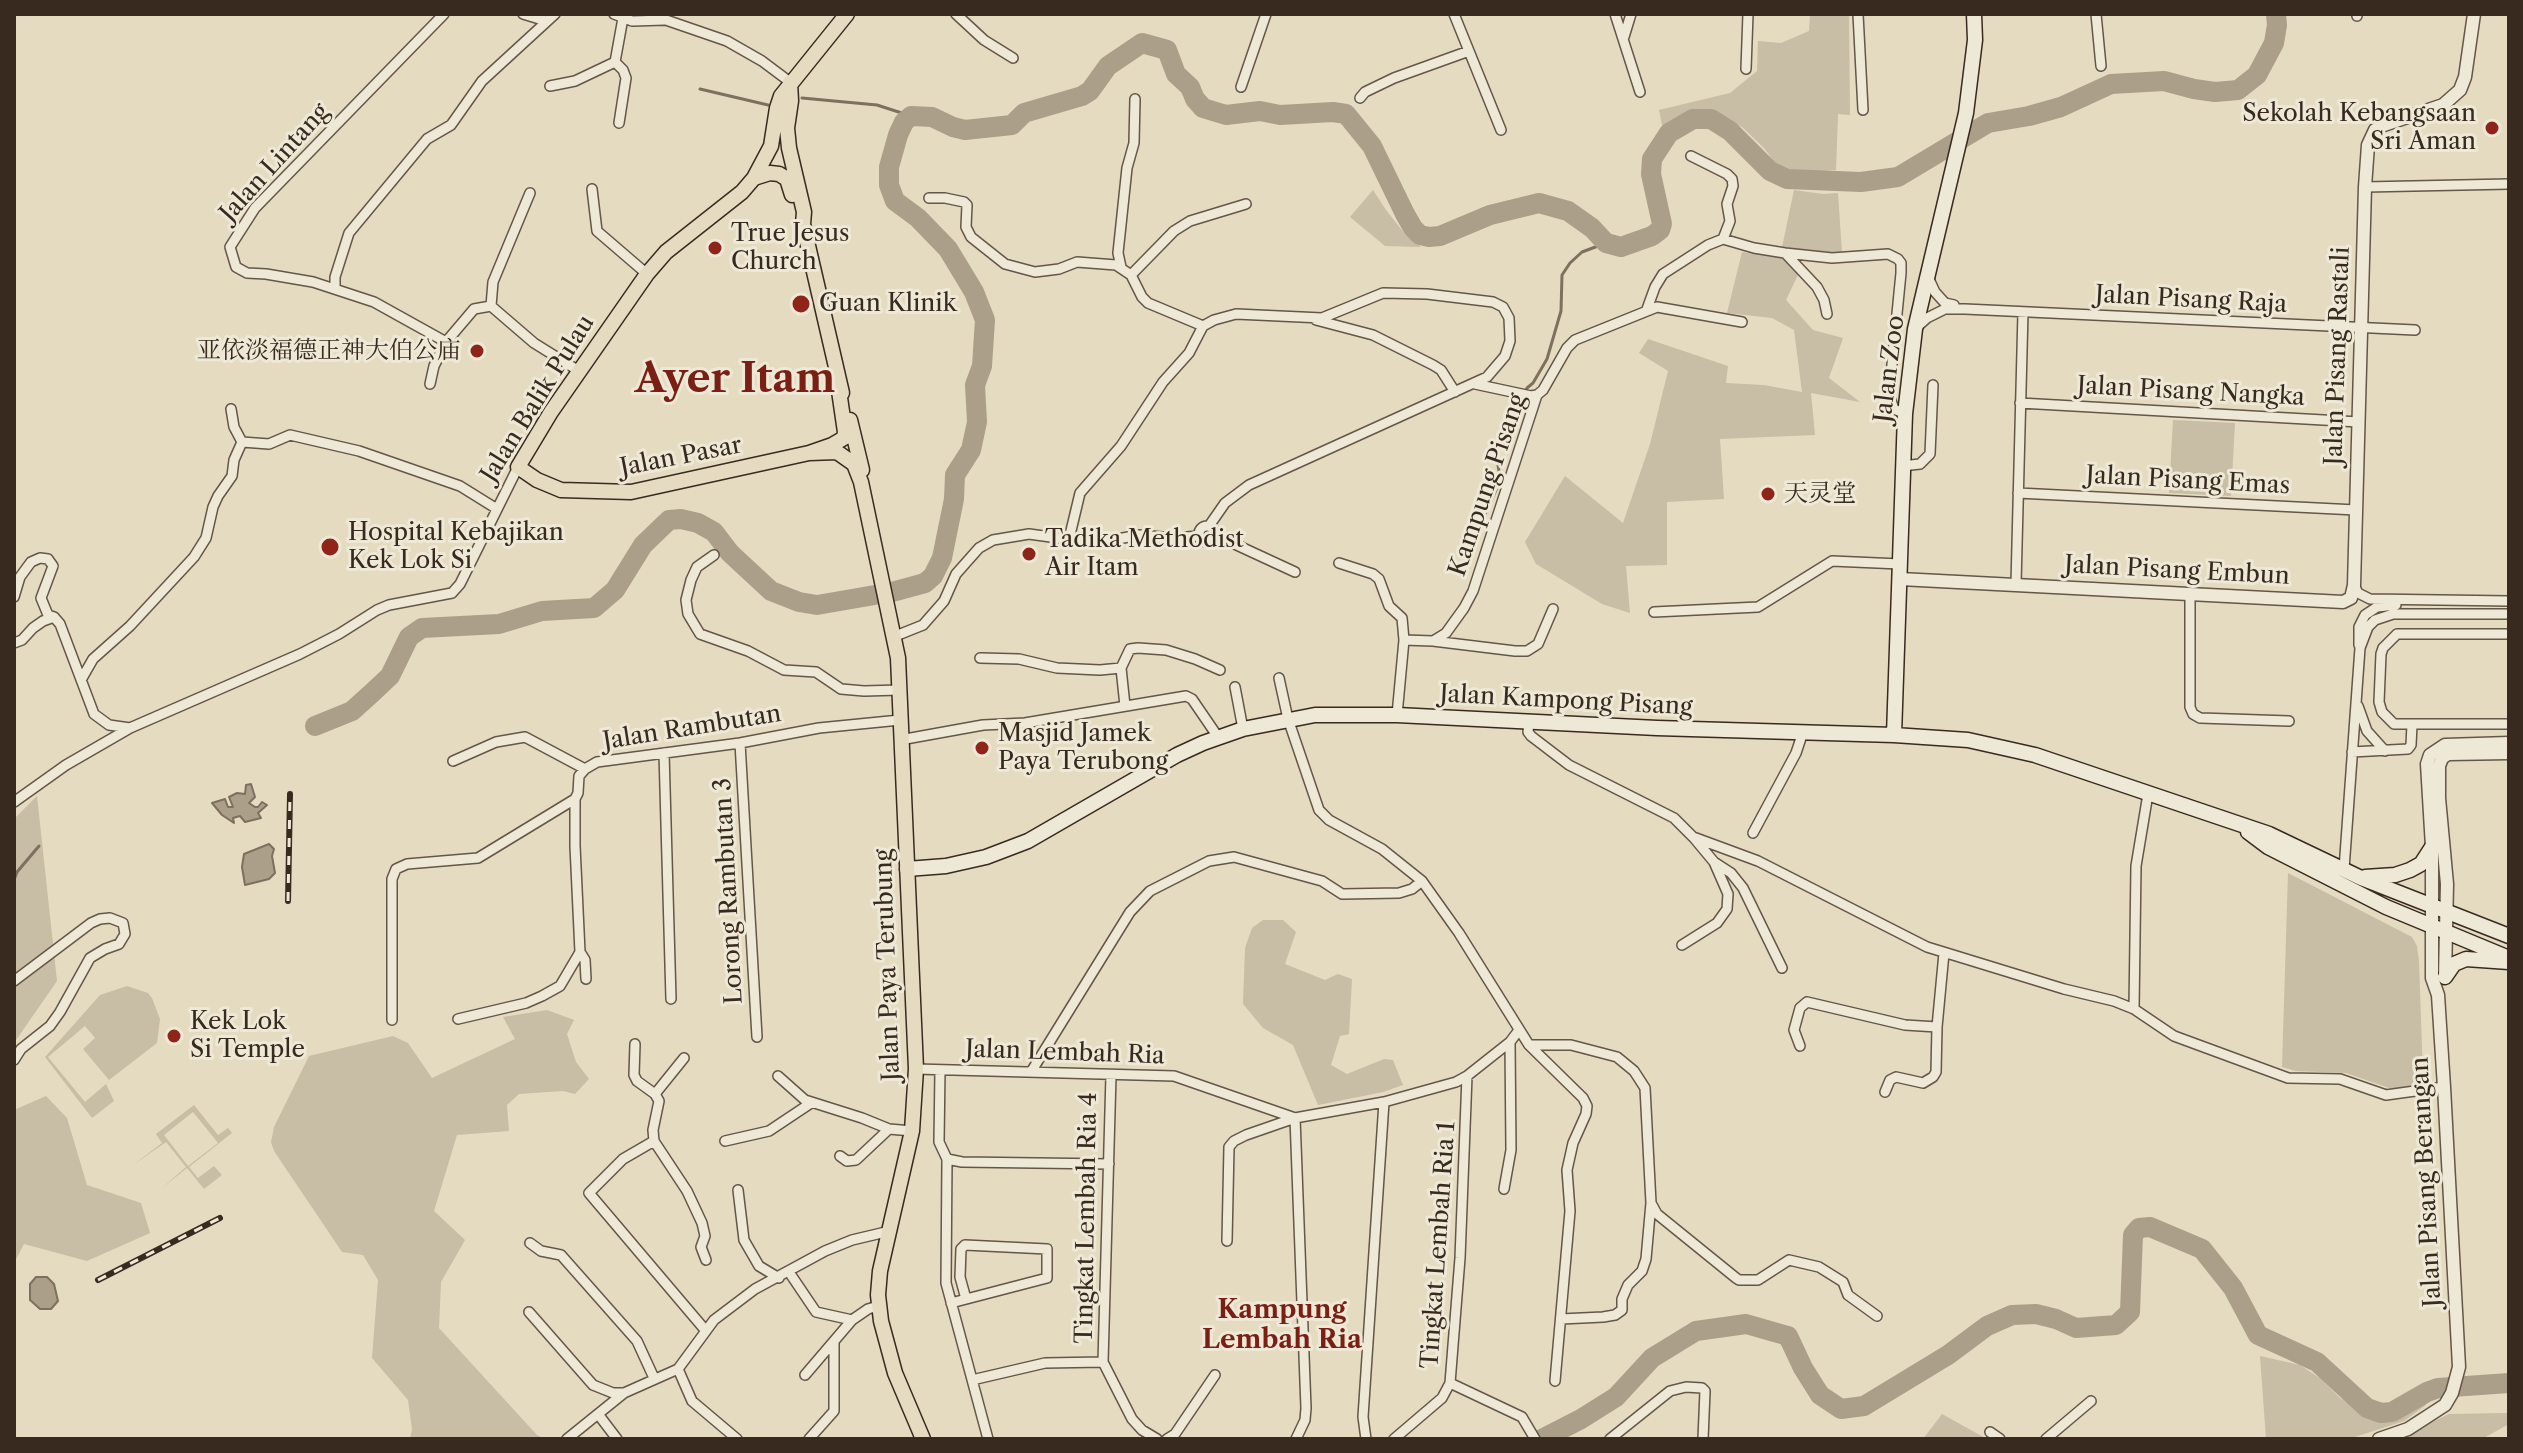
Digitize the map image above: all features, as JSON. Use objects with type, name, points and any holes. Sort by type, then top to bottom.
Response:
[{"type":"main road","name":"Jalan Balik Pulau","points":[[518,467],[579,371],[647,274],[666,252],[742,192],[754,178],[771,146],[777,108],[790,82],[847,14]]},
{"type":"main road","name":"Jalan Zoo","points":[[1894,735],[1905,414],[1915,329],[1966,113],[1974,51],[1974,14]]},
{"type":"main road","points":[[790,82],[787,128],[804,212],[803,224],[838,384]]},
{"type":"main road","points":[[754,178],[770,173],[787,179],[803,224]]},
{"type":"main road","name":"Jalan Pasar","points":[[518,467],[537,480],[561,490],[631,492],[809,453],[844,438],[838,384]]},
{"type":"main road","name":"Jalan Paya Terubung","points":[[838,384],[845,400],[862,470],[861,482],[893,637],[900,690],[916,1069],[912,1131],[880,1271],[878,1306],[895,1373],[923,1439]]},
{"type":"main road","name":"Jalan Pasar","points":[[809,453],[837,452],[849,458],[861,482]]},
{"type":"main road","name":"Jalan Kampong Pisang","points":[[907,869],[966,863],[1028,841],[1177,755],[1218,737],[1288,719],[1333,714],[1397,715],[1894,735],[1968,740],[2035,755],[2269,834],[2361,878],[2509,936]]},
{"type":"main road","points":[[1840,733],[1857,742],[1922,744],[1943,738]]},
{"type":"main road","name":"Jalan Kampong Pisang","points":[[2242,827],[2268,847],[2386,907],[2509,960]]},
{"type":"main road","points":[[2361,878],[2395,875],[2410,870],[2421,864],[2432,847]]},
{"type":"main road","points":[[2445,977],[2454,964],[2466,959],[2509,960]]},
{"type":"street","name":"Jalan Lintang","points":[[444,14],[255,208],[231,242],[231,254],[236,267],[247,273],[335,288],[374,302],[446,342]]},
{"type":"street","points":[[523,14],[546,21]]},
{"type":"street","points":[[335,288],[335,277],[349,233],[427,139],[451,125],[482,81],[555,14]]},
{"type":"street","points":[[956,14],[984,40],[1013,58]]},
{"type":"street","points":[[1241,87],[1266,14]]},
{"type":"street","points":[[1454,14],[1501,130]]},
{"type":"street","points":[[1615,14],[1640,92]]},
{"type":"street","points":[[1624,37],[1631,14]]},
{"type":"street","points":[[1746,69],[1748,14]]},
{"type":"street","points":[[1858,14],[1863,110]]},
{"type":"street","points":[[2096,14],[2101,66]]},
{"type":"street","name":"Jalan Pisang Rastali","points":[[2354,585],[2368,145],[2375,130],[2443,105],[2460,90],[2465,77],[2474,14]]},
{"type":"street","points":[[619,123],[626,78],[615,62],[618,16],[641,22],[662,17],[727,41],[790,82]]},
{"type":"street","points":[[1360,98],[1365,92],[1394,78],[1469,51]]},
{"type":"street","points":[[550,86],[582,78],[615,62]]},
{"type":"street","points":[[1121,267],[1118,253],[1127,168],[1134,143],[1135,99]]},
{"type":"street","points":[[1691,156],[1732,179],[1727,204],[1730,221],[1723,239]]},
{"type":"street","points":[[2365,187],[2509,184]]},
{"type":"street","points":[[592,189],[597,231],[647,274]]},
{"type":"street","points":[[491,306],[493,282],[530,193]]},
{"type":"street","points":[[929,198],[964,202],[967,205],[966,227],[971,237],[1005,264],[1035,272],[1059,269],[1077,262],[1121,267],[1131,275],[1148,303],[1203,326]]},
{"type":"street","points":[[1131,275],[1174,231],[1190,221],[1246,204]]},
{"type":"street","points":[[1647,309],[1663,274],[1723,239],[1754,248],[1832,258],[1888,254],[1901,263],[1889,395],[1894,409],[1905,414]]},
{"type":"street","points":[[1785,253],[1817,287],[1827,314]]},
{"type":"street","points":[[1927,276],[1945,303],[1965,309]]},
{"type":"street","points":[[893,637],[923,625],[944,601],[956,574],[979,548],[993,540],[1029,534],[1069,539],[1107,541],[1139,535],[1174,538],[1199,536],[1203,541],[1209,541],[1225,503],[1249,485],[1487,377],[1505,356],[1510,341],[1509,318],[1498,304],[1427,294],[1383,293],[1322,318],[1236,314],[1214,320],[1203,326],[1189,353],[1163,382],[1121,446],[1080,493],[1069,539]]},
{"type":"street","points":[[430,384],[434,366],[446,342],[474,309],[491,306]]},
{"type":"street","points":[[491,306],[534,343],[579,371]]},
{"type":"street","name":"Kampung Pisang","points":[[1433,641],[1453,626],[1473,591],[1528,395],[1543,390],[1567,348],[1575,340],[1647,309],[1665,307],[1742,322]]},
{"type":"street","name":"Jalan Pisang Raja","points":[[1915,329],[1927,318],[1945,309],[1965,309],[2415,330]]},
{"type":"street","points":[[2016,584],[2023,312]]},
{"type":"street","points":[[1309,318],[1373,335],[1425,360],[1441,370],[1455,392]]},
{"type":"street","points":[[1475,384],[1528,395]]},
{"type":"street","points":[[1902,466],[1920,464],[1930,454],[1933,385]]},
{"type":"street","name":"Jalan Pisang Nangka","points":[[2020,403],[2359,422]]},
{"type":"street","points":[[231,409],[234,427],[242,442]]},
{"type":"street","points":[[242,442],[269,444],[290,435],[359,451],[460,486],[497,509]]},
{"type":"street","points":[[81,680],[93,659],[130,626],[194,557],[206,538],[218,496],[232,476],[234,460],[242,442]]},
{"type":"street","name":"Jalan Balik Pulau","points":[[14,802],[66,765],[130,728],[300,654],[377,610],[452,593],[460,584],[518,467]]},
{"type":"street","name":"Jalan Pisang Emas","points":[[2018,493],[2356,510]]},
{"type":"street","points":[[1212,530],[1295,572]]},
{"type":"street","points":[[714,555],[697,567],[686,600],[688,614],[700,634],[748,651],[784,670],[816,672],[841,689],[900,690]]},
{"type":"street","points":[[14,597],[20,577],[31,562],[48,559],[53,566],[41,598],[48,615],[60,624],[94,714],[109,725],[130,728]]},
{"type":"street","points":[[1654,612],[1754,608],[1832,561],[1900,564]]},
{"type":"street","points":[[1339,563],[1362,569],[1379,579],[1389,606],[1402,618],[1404,640],[1397,715]]},
{"type":"street","name":"Jalan Pisang Embun","points":[[1900,579],[2343,602],[2351,598],[2354,585]]},
{"type":"street","points":[[2354,585],[2362,597],[2370,599],[2509,601]]},
{"type":"street","points":[[2190,594],[2190,707],[2193,714],[2200,718],[2289,721]]},
{"type":"street","points":[[2360,648],[2357,635],[2365,615],[2377,607],[2434,600]]},
{"type":"street","points":[[1404,640],[1527,651],[1538,644],[1553,609]]},
{"type":"street","points":[[2344,869],[2362,637],[2375,620],[2393,614],[2509,614]]},
{"type":"street","points":[[14,643],[22,640],[43,621],[54,617]]},
{"type":"street","points":[[2507,746],[2507,724],[2412,725],[2391,722],[2380,706],[2381,654],[2394,636],[2401,632],[2509,634]]},
{"type":"street","points":[[1125,706],[1121,668],[1127,653],[1134,648],[1166,650],[1220,670]]},
{"type":"street","points":[[980,658],[1019,659],[1057,668],[1121,668]]},
{"type":"street","points":[[1279,678],[1288,719],[1319,810],[1329,820],[1382,849],[1422,881],[1459,933],[1529,1045],[1583,1098],[1587,1106],[1567,1170],[1570,1211],[1555,1381]]},
{"type":"street","points":[[1235,687],[1243,729]]},
{"type":"street","points":[[900,740],[1186,696],[1192,699],[1218,737]]},
{"type":"street","points":[[2356,701],[2367,731],[2385,751]]},
{"type":"street","name":"Jalan Rambutan","points":[[575,799],[579,776],[597,762],[740,743],[819,728],[900,720]]},
{"type":"street","points":[[1529,722],[1528,732],[1531,736],[1569,765],[1674,818],[1714,862],[1728,894],[1727,909],[1717,923],[1682,945]]},
{"type":"street","points":[[2352,752],[2406,750],[2410,748],[2412,725]]},
{"type":"street","points":[[1753,833],[1796,753],[1803,732]]},
{"type":"street","points":[[453,761],[496,742],[525,737],[585,769]]},
{"type":"street","name":"Lorong Rambutan 3","points":[[740,743],[757,1037]]},
{"type":"street","name":"Jalan Pisang Berangan","points":[[2438,995],[2445,977],[2439,928],[2432,906],[2427,764],[2430,755],[2445,745],[2507,746]]},
{"type":"street","name":"Jalan Pisang Berangan","points":[[2379,1439],[2426,1420],[2445,1405],[2452,1393],[2459,1367],[2438,995],[2432,978],[2439,928],[2447,913],[2439,766],[2448,754],[2507,746]]},
{"type":"street","points":[[664,753],[671,999]]},
{"type":"street","points":[[2134,1009],[2136,866],[2148,794]]},
{"type":"street","points":[[392,1020],[392,879],[396,869],[407,864],[478,858],[575,799],[580,952],[585,960],[586,979]]},
{"type":"street","points":[[1693,837],[1758,861],[1927,947],[2114,1001],[2134,1009],[2174,1036],[2288,1078],[2340,1079],[2386,1095],[2444,1087]]},
{"type":"street","points":[[1031,1072],[1130,912],[1150,891],[1209,861],[1234,857],[1322,881],[1342,894],[1399,893],[1412,889],[1422,881]]},
{"type":"street","points":[[1714,862],[1731,873],[1743,888],[1782,968]]},
{"type":"street","points":[[14,981],[91,923],[110,918],[123,923],[125,934],[119,944],[90,958],[55,1019],[21,1049],[14,1060]]},
{"type":"street","points":[[458,1019],[526,1003],[551,991],[560,986],[580,952]]},
{"type":"street","points":[[1885,1092],[1890,1080],[1896,1077],[1923,1083],[1936,1072],[1944,953]]},
{"type":"street","points":[[1800,1046],[1794,1030],[1800,1008],[1807,1002],[1905,1025],[1937,1027]]},
{"type":"street","name":"Jalan Lembah Ria","points":[[916,1069],[1174,1076],[1295,1118],[1384,1102],[1467,1076],[1510,1042],[1519,1030]]},
{"type":"street","points":[[1504,1189],[1511,1150],[1510,1042]]},
{"type":"street","points":[[635,1044],[634,1075],[637,1081],[655,1094],[659,1107],[654,1120],[654,1141],[687,1191],[702,1223],[705,1236],[701,1247],[706,1260]]},
{"type":"street","points":[[1529,1045],[1571,1045],[1617,1057],[1634,1071],[1645,1088],[1651,1203],[1642,1271],[1628,1285],[1622,1299],[1622,1310],[1615,1315],[1561,1319]]},
{"type":"street","points":[[655,1094],[684,1058]]},
{"type":"street","points":[[940,1070],[939,1142],[947,1159],[946,1278],[988,1439]]},
{"type":"street","name":"Tingkat Lembah Ria 4","points":[[1111,1075],[1103,1362],[1132,1419],[1157,1439]]},
{"type":"street","points":[[778,1076],[811,1103],[889,1129],[912,1131]]},
{"type":"street","name":"Tingkat Lembah Ria 1","points":[[1394,1439],[1442,1398],[1450,1383],[1460,1258],[1467,1076]]},
{"type":"street","points":[[1366,1439],[1363,1417],[1384,1102]]},
{"type":"street","points":[[725,1141],[769,1131],[811,1103]]},
{"type":"street","points":[[1227,1241],[1229,1147],[1246,1135],[1295,1118],[1306,1408],[1305,1420],[1296,1439]]},
{"type":"street","points":[[840,1156],[847,1161],[856,1160],[889,1129]]},
{"type":"street","points":[[654,1141],[623,1159],[589,1193],[706,1331]]},
{"type":"street","points":[[947,1159],[962,1162],[1109,1164]]},
{"type":"street","points":[[738,1190],[744,1240],[759,1266],[779,1278]]},
{"type":"street","points":[[1651,1203],[1657,1214],[1739,1280],[1758,1280],[1789,1260],[1819,1267],[1843,1282],[1848,1295],[1877,1316]]},
{"type":"street","points":[[567,1439],[624,1393],[678,1369],[714,1320],[735,1303],[838,1246],[890,1231]]},
{"type":"street","points":[[530,1243],[541,1251],[561,1255],[637,1341],[654,1378]]},
{"type":"street","points":[[951,1303],[1047,1278],[1047,1249],[962,1247],[960,1277],[966,1299]]},
{"type":"street","points":[[789,1272],[816,1312],[852,1320]]},
{"type":"street","points":[[805,1375],[852,1320],[878,1306]]},
{"type":"street","points":[[529,1312],[593,1385],[613,1393],[624,1393]]},
{"type":"street","points":[[809,1439],[834,1411],[834,1342]]},
{"type":"street","points":[[972,1380],[1045,1363],[1103,1362]]},
{"type":"street","points":[[678,1369],[692,1401],[737,1439]]},
{"type":"street","points":[[1167,1439],[1175,1434],[1215,1375]]},
{"type":"street","points":[[1450,1383],[1522,1417],[1534,1436]]},
{"type":"street","points":[[1610,1439],[1670,1391],[1686,1387],[1702,1388],[1706,1394],[1703,1439]]},
{"type":"street","points":[[2046,1439],[2091,1401]]},
{"type":"street","points":[[598,1414],[617,1439]]},
{"type":"street","points":[[1990,1432],[2000,1439]]},
{"type":"shaded area","points":[[1810,14],[1849,14],[1850,115],[1838,114],[1836,170],[1781,171],[1764,148],[1742,127],[1715,115],[1701,112],[1682,117],[1663,130],[1659,110],[1730,93],[1757,71],[1758,41],[1781,43],[1809,31]]},
{"type":"shaded area","points":[[1373,190],[1405,234],[1421,247],[1385,246],[1350,217]]},
{"type":"shaded area","points":[[1794,190],[1838,193],[1842,253],[1803,251],[1797,277],[1786,300],[1813,330],[1843,338],[1829,378],[1860,402],[1811,393],[1815,435],[1720,439],[1724,499],[1667,502],[1667,565],[1626,566],[1630,613],[1602,604],[1536,564],[1525,542],[1565,476],[1623,523],[1650,444],[1668,371],[1639,353],[1648,339],[1728,366],[1726,383],[1764,385],[1802,392],[1794,330],[1772,318],[1727,313],[1742,252],[1780,257]]},
{"type":"shaded area","points":[[2173,420],[2235,423],[2231,496],[2169,493]]},
{"type":"shaded area","points":[[251,784],[255,797],[249,803],[255,807],[262,802],[267,805],[258,813],[261,818],[245,822],[240,816],[233,818],[234,823],[212,803],[225,799],[228,807],[233,807],[229,797],[237,793],[245,794],[246,785]]},
{"type":"shaded area","points":[[37,796],[57,981],[14,1043],[14,819]]},
{"type":"shaded area","points":[[269,844],[274,849],[275,873],[269,879],[245,885],[242,867],[244,854]]},
{"type":"shaded area","points":[[2288,873],[2412,937],[2419,961],[2423,1077],[2420,1084],[2392,1089],[2346,1073],[2296,1071],[2282,1067]]},
{"type":"shaded area","points":[[1263,920],[1283,920],[1296,932],[1285,964],[1325,980],[1338,974],[1352,979],[1349,1034],[1340,1036],[1331,1065],[1347,1074],[1384,1059],[1393,1060],[1403,1085],[1318,1105],[1293,1045],[1263,1028],[1243,1004],[1245,948],[1252,928]]},
{"type":"shaded area","points":[[127,986],[148,993],[152,998],[160,1019],[157,1043],[109,1080],[83,1049],[95,1038],[85,1026],[48,1057],[85,1102],[106,1084],[114,1101],[92,1118],[45,1057],[100,995]]},
{"type":"shaded area","points":[[547,1010],[574,1020],[567,1034],[576,1062],[589,1079],[575,1094],[563,1091],[519,1094],[507,1105],[509,1131],[457,1135],[434,1211],[465,1240],[441,1282],[439,1328],[537,1435],[545,1439],[410,1439],[412,1429],[408,1400],[372,1358],[378,1280],[363,1255],[342,1252],[274,1151],[271,1142],[274,1127],[309,1056],[393,1036],[408,1043],[432,1078],[515,1039],[503,1017]]},
{"type":"shaded area","points":[[46,1096],[67,1118],[87,1185],[141,1203],[150,1233],[87,1261],[24,1244],[14,1263],[14,1110]]},
{"type":"shaded area","points":[[194,1105],[218,1135],[228,1128],[232,1133],[189,1167],[198,1178],[214,1166],[222,1175],[204,1189],[187,1168],[162,1188],[186,1167],[166,1142],[133,1165],[162,1143],[156,1134]],"holes":[[[193,1112],[218,1143],[188,1166],[164,1135]]]},
{"type":"shaded area","points":[[36,1277],[47,1277],[54,1284],[58,1301],[51,1309],[40,1309],[30,1300],[30,1284]]},
{"type":"shaded area","points":[[2260,1356],[2300,1365],[2321,1379],[2340,1398],[2374,1419],[2384,1420],[2429,1394],[2426,1405],[2404,1421],[2355,1437],[2266,1439]]},
{"type":"shaded area","points":[[2509,1413],[2509,1424],[2482,1439],[2396,1439],[2449,1414]]},
{"type":"shaded area","points":[[1942,1414],[1987,1439],[1923,1439]]},
{"type":"waterway","points":[[315,726],[352,711],[373,692],[390,676],[409,637],[422,628],[499,624],[542,611],[594,608],[615,590],[643,545],[669,520],[698,523],[714,532],[730,553],[771,591],[799,602],[817,605],[892,592],[925,583],[933,576],[942,558],[954,499],[955,475],[971,450],[977,422],[975,385],[982,366],[985,320],[974,292],[948,249],[918,218],[895,201],[889,185],[889,167],[898,135],[911,116],[932,117],[965,130],[1012,125],[1024,113],[1090,91],[1108,66],[1142,43],[1167,50],[1176,74],[1190,87],[1203,108],[1226,115],[1260,111],[1280,115],[1346,114],[1372,146],[1405,214],[1420,235],[1440,236],[1490,215],[1539,203],[1568,211],[1592,228],[1606,243],[1621,247],[1660,230],[1662,224],[1651,174],[1652,159],[1669,133],[1693,119],[1711,119],[1730,131],[1770,171],[1787,179],[1861,182],[1898,177],[1988,123],[2061,107],[2111,84],[2164,81],[2215,92],[2238,90],[2257,75],[2274,43],[2276,14]]},
{"type":"waterway","points":[[700,89],[768,105]]},
{"type":"waterway","points":[[802,98],[877,105],[911,116]]},
{"type":"waterway","points":[[1462,538],[1484,516],[1496,490],[1499,471],[1496,453],[1509,432],[1527,388],[1547,359],[1561,311],[1562,275],[1582,252],[1606,243]]},
{"type":"waterway","points":[[14,880],[39,846]]},
{"type":"waterway","points":[[1542,1439],[1616,1397],[1652,1358],[1696,1331],[1746,1324],[1788,1336],[1820,1395],[1841,1409],[1864,1406],[1948,1355],[1987,1326],[2012,1315],[2036,1314],[2076,1328],[2116,1325],[2130,1312],[2133,1235],[2139,1228],[2150,1227],[2202,1249],[2233,1288],[2258,1335],[2317,1362],[2367,1408],[2381,1413],[2392,1412],[2438,1388],[2509,1383]]},
{"type":"railway","points":[[288,901],[290,794]]},
{"type":"railway","points":[[98,1280],[220,1218]]},
{"type":"place","name":"Sekolah Kebangsaan Sri Aman","points":[[2492,128]]},
{"type":"place","name":"True Jesus Church","points":[[715,248]]},
{"type":"place","name":"Guan Klinik","points":[[801,304]]},
{"type":"place","name":"亚依淡福德正神大伯公庙","points":[[477,351]]},
{"type":"place","name":"天灵堂","points":[[1768,494]]},
{"type":"place","name":"Hospital Kebajikan Kek Lok Si","points":[[330,547]]},
{"type":"place","name":"Tadika Methodist Air Itam","points":[[1029,554]]},
{"type":"place","name":"Masjid Jamek Paya Terubong","points":[[982,748]]},
{"type":"place","name":"Kek Lok Si Temple","points":[[174,1036]]},
{"type":"district","name":"Ayer Itam","points":[[735,380]]},
{"type":"district","name":"Kampung Lembah Ria","points":[[1282,1325]]}]
